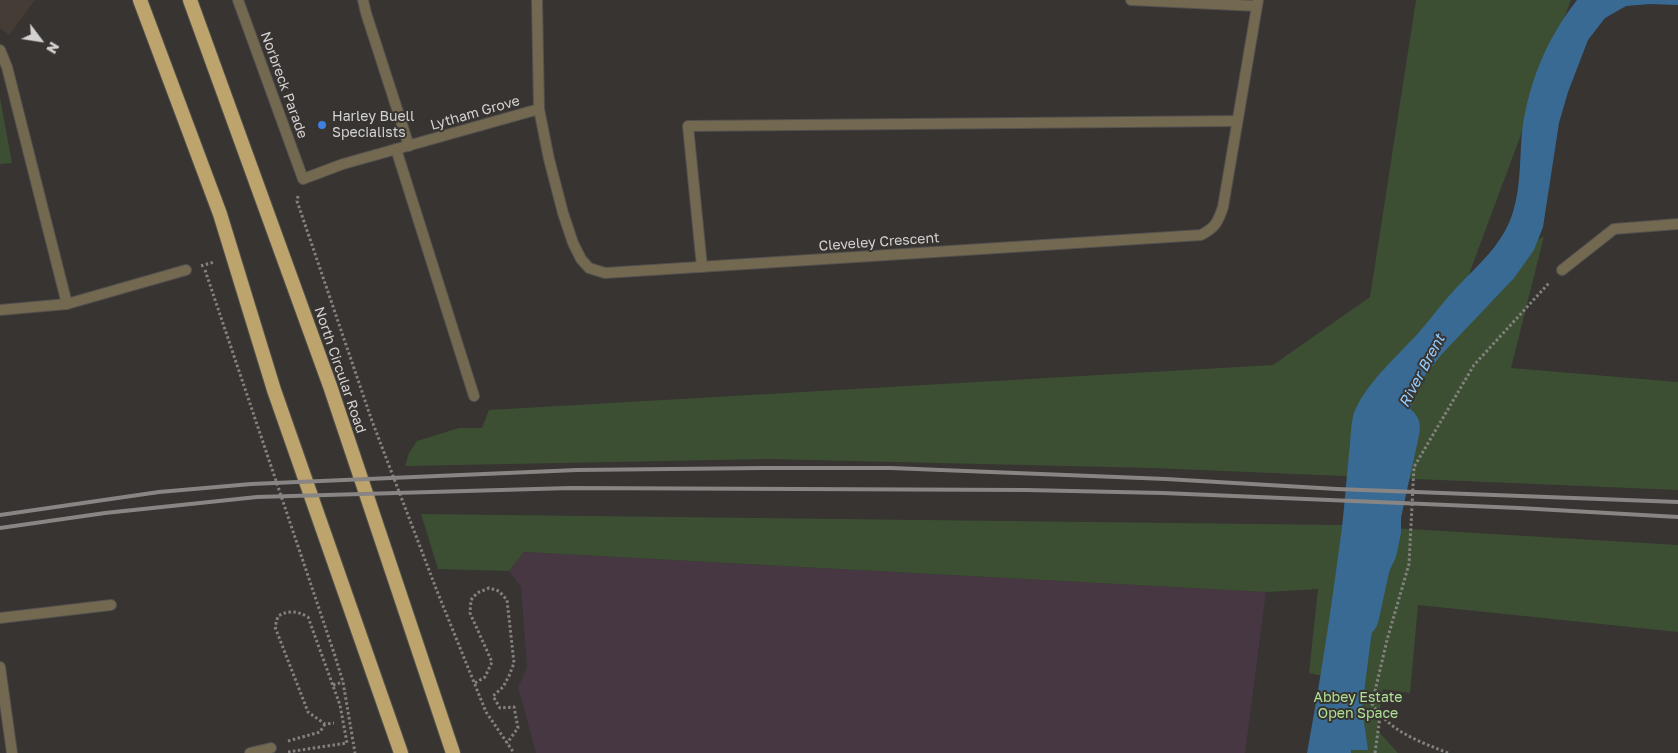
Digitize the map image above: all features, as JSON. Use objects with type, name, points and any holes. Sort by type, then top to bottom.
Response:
[{"type":"highway","points":[[140,0],[220,214],[274,390],[401,753]]},
{"type":"highway","name":"North Circular Road","points":[[190,0],[330,386],[454,753]]},
{"type":"highway","points":[[445,725],[459,753]]},
{"type":"street","name":"Norbreck Parade","points":[[238,0],[303,179]]},
{"type":"street","points":[[363,0],[408,146]]},
{"type":"street","name":"Cleveley Crescent","points":[[537,0],[539,109],[549,159],[573,243],[581,259],[589,268],[605,273],[1201,235],[1212,230],[1219,219],[1222,207],[1258,3]]},
{"type":"street","points":[[1131,0],[1258,3]]},
{"type":"street","points":[[0,50],[7,67],[67,304]]},
{"type":"street","name":"Lytham Grove","points":[[303,179],[343,164],[539,109]]},
{"type":"street","points":[[702,267],[688,126],[1237,121]]},
{"type":"street","points":[[396,149],[474,396]]},
{"type":"street","points":[[1562,270],[1614,229],[1678,224]]},
{"type":"street","points":[[0,310],[67,304],[186,270]]},
{"type":"street","points":[[0,618],[111,605]]},
{"type":"street","points":[[0,667],[12,753]]},
{"type":"street","points":[[250,753],[271,748]]},
{"type":"path","points":[[303,179],[297,201],[372,421],[486,712],[514,753]]},
{"type":"path","points":[[186,270],[234,256]]},
{"type":"path","points":[[204,265],[342,682],[355,753]]},
{"type":"path","points":[[1448,753],[1408,736],[1380,717],[1372,704],[1387,640],[1409,564],[1414,466],[1474,365],[1562,270]]},
{"type":"path","points":[[474,683],[485,677],[492,662],[470,613],[471,600],[476,592],[489,588],[499,591],[507,600],[514,663],[503,687],[493,696],[500,708],[514,707],[518,728],[507,743]]},
{"type":"path","points":[[334,723],[325,724],[308,712],[275,627],[278,616],[287,611],[298,612],[308,617],[340,705],[347,743]]},
{"type":"path","points":[[333,684],[342,682]]},
{"type":"path","points":[[1375,753],[1380,717]]},
{"type":"path","points":[[292,739],[320,732],[325,724]]},
{"type":"path","points":[[271,748],[286,752],[352,742]]},
{"type":"shaded area","points":[[0,0],[35,0],[9,35],[0,28]]},
{"type":"shaded area","points":[[524,552],[1266,592],[1245,753],[536,753],[518,687],[527,668],[521,586],[509,571]]},
{"type":"green space","points":[[1416,0],[1571,0],[1465,285],[1544,236],[1511,368],[1678,382],[1678,490],[1152,468],[769,459],[405,466],[409,453],[417,441],[459,428],[482,428],[489,410],[1273,365],[1370,297]]},
{"type":"green space","points":[[0,98],[12,163],[0,164]]},
{"type":"green space","name":"Abbey Estate Open Space","points":[[421,514],[1342,525],[1678,545],[1678,632],[1418,605],[1410,693],[1383,689],[1377,730],[1398,753],[1335,753],[1336,679],[1309,673],[1318,589],[1266,592],[524,552],[509,571],[438,569]]},
{"type":"water","points":[[1577,0],[1678,0],[1678,5],[1650,4],[1626,6],[1605,18],[1588,40],[1568,92],[1559,123],[1543,227],[1534,250],[1514,278],[1441,355],[1416,387],[1403,437],[1401,533],[1396,557],[1376,599],[1362,708],[1368,750],[1351,750],[1351,753],[1307,753],[1322,669],[1342,527],[1351,426],[1354,412],[1362,397],[1377,377],[1489,254],[1508,226],[1515,204],[1519,181],[1526,107],[1542,58],[1557,28]],"holes":[[[1396,404],[1387,437],[1382,542],[1378,561],[1372,569],[1369,537],[1376,475],[1377,442],[1382,423]]]},
{"type":"waterway","name":"River Brent","points":[[1356,616],[1397,428]]},
{"type":"railway","points":[[0,515],[159,492],[251,484],[577,470],[763,468],[891,468],[1166,479],[1337,489],[1678,502]]},
{"type":"railway","points":[[0,528],[105,513],[257,497],[570,488],[1026,490],[1163,493],[1519,508],[1678,517]]},
{"type":"place","name":"Harley Buell Specialists","points":[[322,125]]}]
